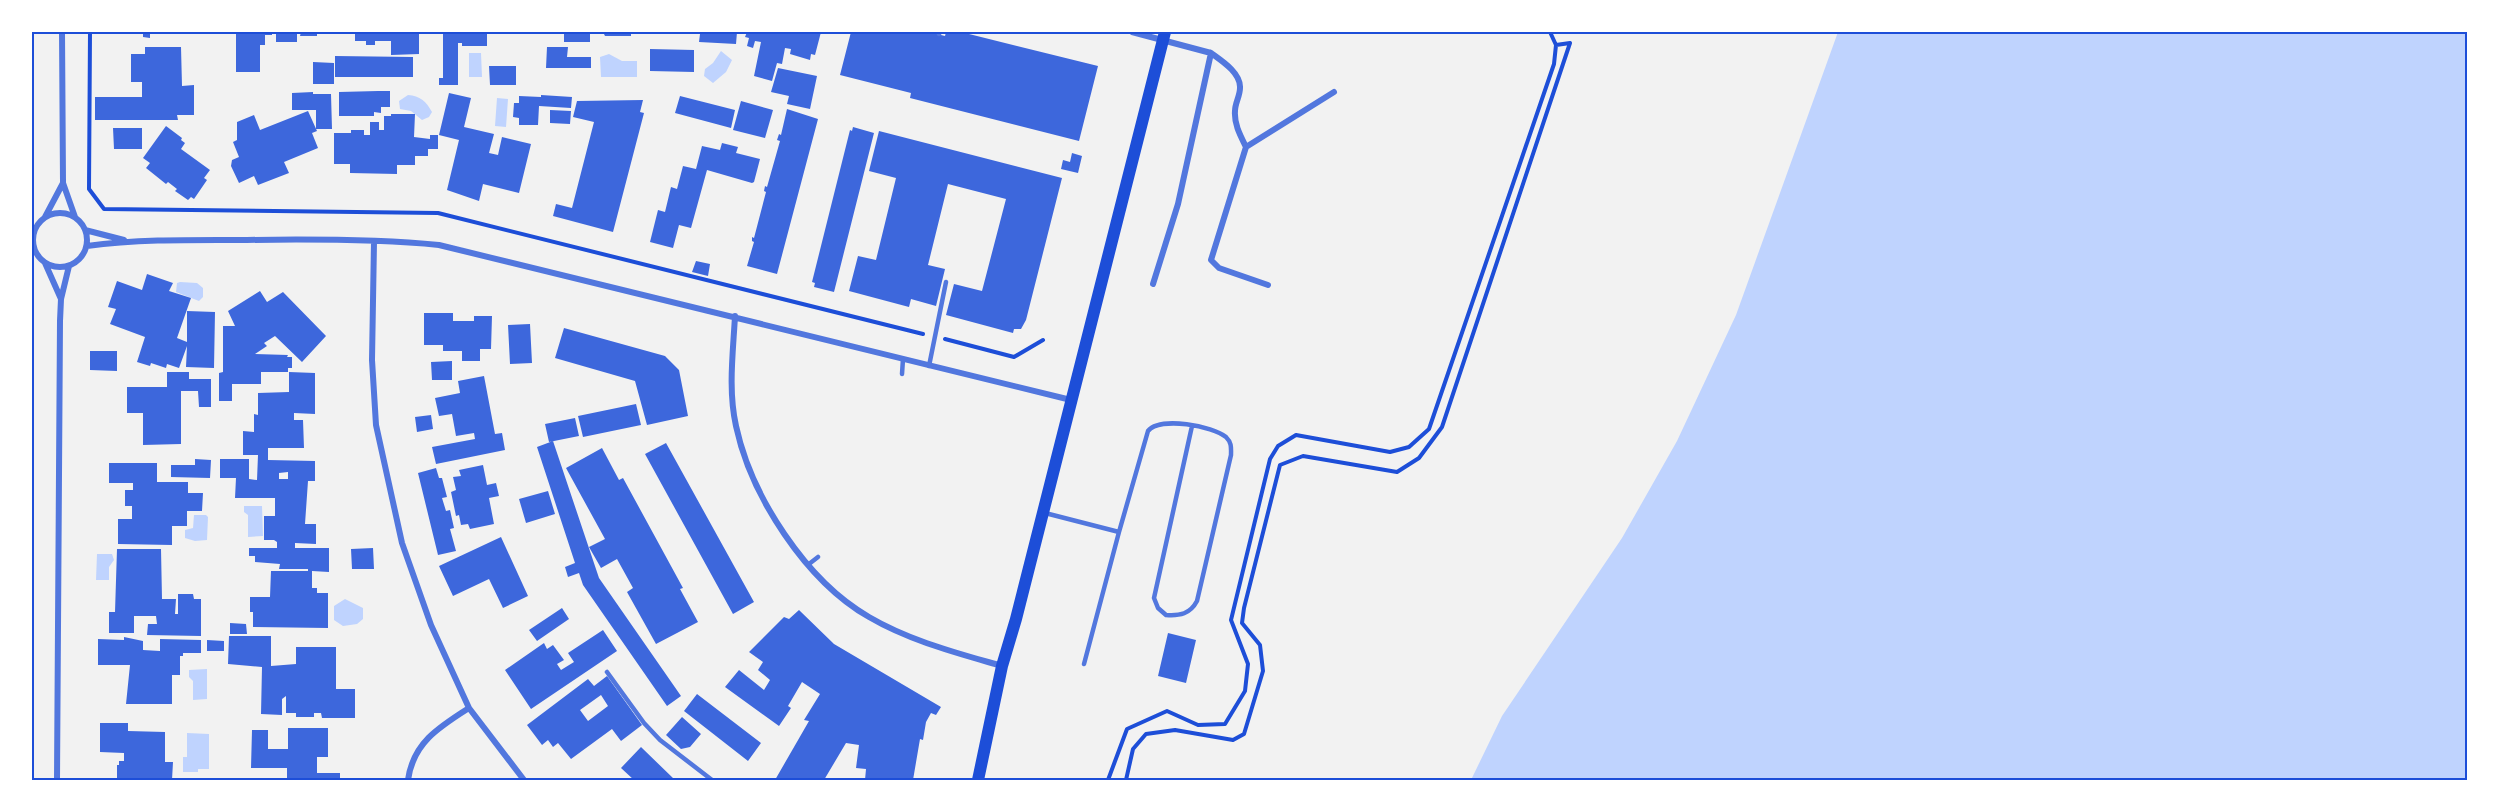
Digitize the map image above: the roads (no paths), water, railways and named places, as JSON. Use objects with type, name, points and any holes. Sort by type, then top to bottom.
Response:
[{"type":"main road","points":[[978,780],[1002,666],[1165,35]]},
{"type":"street","points":[[62,32],[63,183],[75,217],[86,230],[128,241]]},
{"type":"street","points":[[1132,32],[1165,35],[1211,53],[1230,68],[1239,80],[1240,88],[1235,111],[1236,124],[1246,147],[1211,260],[1219,268],[1268,285]]},
{"type":"street","points":[[1153,284],[1178,204],[1211,53]]},
{"type":"street","points":[[1246,147],[1334,92]]},
{"type":"street","points":[[61,299],[45,263],[33,247],[33,236],[34,227],[44,218],[63,183]]},
{"type":"street","points":[[44,218],[59,213],[75,217]]},
{"type":"street","points":[[45,263],[59,267],[69,266],[79,260],[87,246],[86,230]]},
{"type":"street","points":[[87,246],[128,241],[269,240],[410,242],[465,250],[1072,401]]},
{"type":"street","points":[[374,242],[372,360],[376,425],[402,543],[431,626],[469,708],[524,780]]},
{"type":"street","points":[[57,780],[61,299],[69,266]]},
{"type":"street","points":[[735,316],[731,390],[736,426],[764,501],[785,534],[809,564],[842,598],[870,618],[916,639],[1002,666]]},
{"type":"street","points":[[408,780],[412,759],[425,739],[469,708]]},
{"type":"lane","points":[[929,366],[946,282]]},
{"type":"lane","points":[[902,374],[903,359]]},
{"type":"lane","points":[[1084,664],[1119,532],[1151,428],[1166,423],[1192,426],[1226,437],[1231,445],[1231,455],[1197,601],[1190,611],[1166,615],[1154,602],[1154,591],[1192,426]]},
{"type":"lane","points":[[1042,512],[1119,532]]},
{"type":"lane","points":[[809,564],[818,557]]},
{"type":"lane","points":[[607,672],[644,723],[660,740],[712,780]]},
{"type":"water","points":[[1838,32],[2467,32],[2467,780],[1471,780],[1502,716],[1622,538],[1677,441],[1736,315]]},
{"type":"water","points":[[721,51],[732,60],[726,72],[713,83],[704,76],[705,69],[713,63]]},
{"type":"water","points":[[469,53],[481,53],[482,77],[469,77]]},
{"type":"water","points":[[609,54],[622,61],[637,61],[637,77],[601,77],[600,57]]},
{"type":"water","points":[[408,95],[425,102],[432,112],[429,117],[422,120],[411,111],[400,109],[399,101]]},
{"type":"water","points":[[497,98],[508,99],[506,127],[495,126]]},
{"type":"water","points":[[177,283],[197,283],[203,288],[203,297],[199,301],[176,292]]},
{"type":"water","points":[[244,506],[262,506],[263,536],[248,537],[248,515],[244,512]]},
{"type":"water","points":[[194,515],[208,517],[207,540],[195,541],[185,538],[185,530],[193,528]]},
{"type":"water","points":[[97,554],[112,554],[114,560],[109,567],[109,580],[96,580]]},
{"type":"water","points":[[345,599],[363,608],[363,619],[357,624],[343,626],[334,620],[334,606]]},
{"type":"water","points":[[207,669],[207,699],[193,700],[193,681],[189,677],[189,670]]},
{"type":"water","points":[[187,733],[209,734],[209,769],[183,772],[183,757],[187,757]]}]
